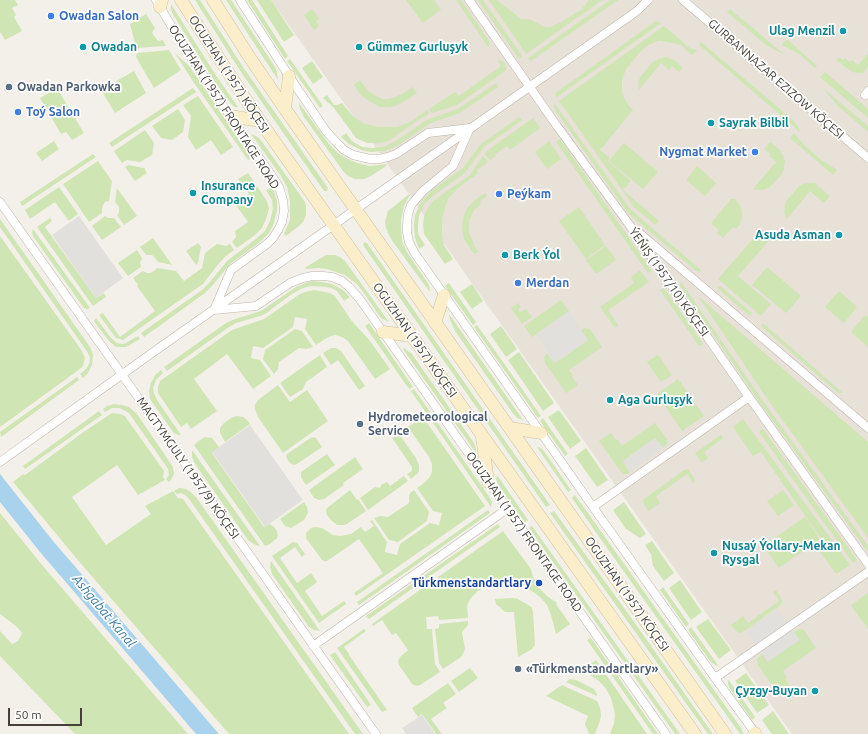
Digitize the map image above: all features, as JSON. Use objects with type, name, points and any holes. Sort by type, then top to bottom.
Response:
[{"type":"main road","name":"OGUZHAN (1957) KÖÇESI","points":[[181,0],[260,121],[695,734]]},
{"type":"main road","name":"OGUZHAN (1957) KÖÇESI","points":[[214,0],[250,58],[285,110],[725,734]]},
{"type":"main road","points":[[285,110],[289,76]]},
{"type":"main road","points":[[230,116],[260,121]]},
{"type":"main road","points":[[435,323],[444,295]]},
{"type":"main road","points":[[383,332],[412,336]]},
{"type":"main road","points":[[510,428],[541,433]]},
{"type":"main road","points":[[482,435],[488,482]]},
{"type":"street","points":[[240,0],[326,131],[344,150],[362,158],[378,159],[396,154],[428,132],[470,128]]},
{"type":"street","name":"ÝEŇIŞ (1957/10) KÖÇESI","points":[[469,0],[529,87],[628,223],[868,564]]},
{"type":"street","points":[[1,461],[637,11],[648,0]]},
{"type":"street","name":"GURBANNAZAR EZIZOW KÖÇESI","points":[[683,0],[868,158]]},
{"type":"street","name":"OGUZHAN (1957) FRONTAGE ROAD","points":[[159,2],[176,34],[279,187],[283,200],[284,211],[282,222],[273,238],[231,270],[214,310],[256,306],[290,283],[312,276],[332,277],[342,281],[349,287],[359,298],[666,734]]},
{"type":"street","points":[[470,128],[453,166],[419,195],[411,205],[406,224],[407,232],[414,252],[755,734]]},
{"type":"street","name":"MAGTYMGULY (1957/9) KÖÇESI","points":[[0,202],[376,734]]},
{"type":"street","points":[[628,223],[868,428]]},
{"type":"street","points":[[593,507],[749,397]]},
{"type":"street","points":[[313,646],[507,509]]},
{"type":"street","points":[[715,678],[868,572]]},
{"type":"shaded area","points":[[271,0],[868,0],[868,734],[792,734]]},
{"type":"shaded area","points":[[79,216],[123,278],[96,298],[52,235]]},
{"type":"shaded area","points":[[569,312],[588,340],[555,363],[536,335]]},
{"type":"shaded area","points":[[250,425],[303,500],[265,527],[212,452]]},
{"type":"shaded area","points":[[655,438],[662,448],[630,471],[623,461]]},
{"type":"shaded area","points":[[777,609],[799,640],[768,662],[746,631]]},
{"type":"shaded area","points":[[422,715],[435,734],[406,734],[402,728]]},
{"type":"green space","points":[[0,0],[15,0],[18,5],[12,8],[16,15],[14,17],[22,31],[5,40],[0,32]]},
{"type":"green space","points":[[195,0],[200,0],[243,67],[328,188],[327,191],[324,191],[268,111]]},
{"type":"green space","points":[[226,0],[231,0],[275,67],[278,80]]},
{"type":"green space","points":[[247,0],[252,0],[288,56],[285,59]]},
{"type":"green space","points":[[257,0],[271,0],[294,35],[284,42]]},
{"type":"green space","points":[[406,0],[434,0],[441,10],[423,23]]},
{"type":"green space","points":[[456,0],[461,0],[489,41],[490,44],[488,47]]},
{"type":"green space","points":[[478,0],[483,0],[522,56],[519,59]]},
{"type":"green space","points":[[489,0],[497,0],[521,19],[529,19],[545,27],[550,27],[582,9],[589,0],[602,0],[526,54]]},
{"type":"green space","points":[[610,0],[618,0],[531,61],[528,58]]},
{"type":"green space","points":[[171,4],[217,77],[238,107],[232,105],[213,79],[174,16],[171,10]]},
{"type":"green space","points":[[312,9],[319,19],[316,21],[319,26],[314,30],[304,15]]},
{"type":"green space","points":[[730,9],[785,55],[766,45],[727,12]]},
{"type":"green space","points":[[146,14],[155,28],[152,33],[158,41],[163,40],[166,46],[136,48],[130,24]]},
{"type":"green space","points":[[656,21],[661,23],[557,97],[555,94],[557,92]]},
{"type":"green space","points":[[664,26],[690,48],[697,50],[692,55],[681,45],[658,41],[648,45],[640,52],[626,69],[622,80],[622,92],[624,98],[633,110],[600,150],[610,158],[608,161],[631,181],[623,190],[659,221],[655,225],[634,207],[559,101]]},
{"type":"green space","points":[[787,39],[817,66],[815,68],[799,54],[782,45]]},
{"type":"green space","points":[[701,42],[793,120],[800,130],[799,131],[699,45]]},
{"type":"green space","points":[[169,50],[181,70],[154,88],[136,57],[137,53]]},
{"type":"green space","points":[[175,53],[190,67],[251,158],[248,160]]},
{"type":"green space","points":[[868,54],[868,67],[863,73],[852,72],[836,60],[839,57],[843,60],[845,58],[850,62],[852,60],[858,65]]},
{"type":"green space","points":[[666,57],[674,60],[683,68],[679,72],[672,66],[669,70],[661,63],[639,90],[638,82],[641,76],[653,62]]},
{"type":"green space","points":[[290,59],[323,106],[320,108],[287,61]]},
{"type":"green space","points":[[497,60],[505,63],[505,71],[457,105],[432,113],[429,109],[455,92],[459,96],[501,66]]},
{"type":"green space","points":[[312,61],[323,77],[313,84],[302,68]]},
{"type":"green space","points":[[134,71],[146,93],[115,113],[101,90]]},
{"type":"green space","points":[[825,72],[868,109],[868,118],[820,77]]},
{"type":"green space","points":[[360,80],[369,92],[382,99],[395,97],[412,87],[417,93],[398,105],[391,107],[380,107],[361,95],[354,85]]},
{"type":"green space","points":[[496,83],[498,87],[460,113],[431,123],[399,145],[385,151],[371,152],[361,150],[349,144],[341,137],[346,133],[352,141],[362,147],[384,147],[396,141],[423,122],[458,109]]},
{"type":"green space","points":[[57,88],[84,133],[72,140],[66,132],[61,134],[40,98]]},
{"type":"green space","points":[[193,88],[196,92],[112,147],[109,143]]},
{"type":"green space","points":[[823,88],[868,126],[868,132],[838,106]]},
{"type":"green space","points":[[327,95],[334,105],[342,103],[355,118],[363,123],[377,127],[397,127],[410,122],[427,110],[429,114],[390,140],[380,143],[367,143],[356,138],[334,108],[323,98]]},
{"type":"green space","points":[[198,96],[233,147],[221,155],[211,140],[196,150],[188,137],[191,116],[183,105]]},
{"type":"green space","points":[[299,103],[329,144],[338,153],[357,163],[370,166],[387,164],[386,166],[364,179],[355,179],[348,176],[304,117]]},
{"type":"green space","points":[[555,104],[631,210],[702,271],[700,272],[695,270],[628,213],[556,111],[553,105]]},
{"type":"green space","points":[[178,109],[185,120],[183,132],[172,140],[161,138],[152,126]]},
{"type":"green space","points":[[519,117],[522,120],[484,147],[461,176],[424,204],[419,216],[418,234],[425,245],[419,249],[415,238],[414,225],[415,215],[421,202],[431,191],[463,168],[481,144]]},
{"type":"green space","points":[[533,118],[540,128],[510,150],[507,146],[495,154],[496,156],[490,160],[485,154],[488,150]]},
{"type":"green space","points":[[145,130],[154,143],[152,155],[140,162],[127,160],[122,163],[114,151]]},
{"type":"green space","points":[[794,133],[803,144],[820,159],[837,170],[833,175],[790,138]]},
{"type":"green space","points":[[251,134],[260,139],[305,202],[306,215],[303,222],[286,236],[284,234],[290,220],[290,200],[287,187],[281,176]]},
{"type":"green space","points":[[560,139],[652,271],[648,273],[556,142]]},
{"type":"green space","points":[[54,141],[59,149],[42,161],[36,153]]},
{"type":"green space","points":[[549,141],[561,159],[547,169],[535,152]]},
{"type":"green space","points":[[770,142],[779,149],[783,155],[785,161],[784,168],[782,174],[770,187],[763,190],[755,190],[753,189],[776,162],[769,156],[771,154],[764,149]]},
{"type":"green space","points":[[624,143],[658,172],[643,189],[609,161]]},
{"type":"green space","points":[[93,154],[96,157],[22,206],[20,202]]},
{"type":"green space","points":[[483,156],[488,162],[477,170],[477,174],[458,188],[448,199],[442,218],[442,236],[444,245],[453,259],[445,264],[424,234],[424,217],[427,209],[433,201],[470,175]]},
{"type":"green space","points":[[98,161],[112,181],[109,201],[105,202],[103,205],[102,213],[89,222],[63,184]]},
{"type":"green space","points":[[128,165],[144,168],[147,173],[135,181],[125,167]]},
{"type":"green space","points":[[697,166],[716,183],[705,196],[686,180]]},
{"type":"green space","points":[[248,173],[267,201],[269,209],[262,228],[237,248],[232,242],[236,237],[235,231],[248,222],[235,204],[249,194],[238,179]]},
{"type":"green space","points":[[815,183],[830,196],[824,203],[810,191],[787,219],[784,212],[786,201],[799,186]]},
{"type":"green space","points":[[59,187],[78,214],[68,220],[55,202],[30,219],[25,210]]},
{"type":"green space","points":[[272,187],[277,202],[277,210],[274,223],[269,233],[260,242],[230,264],[205,293],[144,337],[141,333],[202,290],[227,261],[265,231],[270,221],[273,209],[272,200],[266,190]]},
{"type":"green space","points":[[117,188],[137,216],[124,225],[117,215],[119,212],[119,207],[115,202]]},
{"type":"green space","points":[[485,193],[487,196],[480,201],[481,204],[474,210],[469,221],[469,233],[478,252],[474,254],[464,239],[462,229],[463,219],[469,206]]},
{"type":"green space","points":[[410,195],[404,206],[401,220],[402,241],[407,252],[429,285],[429,291],[393,242],[386,228],[385,221],[388,211]]},
{"type":"green space","points":[[731,199],[735,199],[739,204],[742,211],[742,218],[736,229],[733,227],[723,238],[717,233],[719,230],[712,224],[712,222]]},
{"type":"green space","points":[[579,207],[605,245],[586,259],[559,221]]},
{"type":"green space","points":[[105,216],[108,218],[114,218],[121,227],[102,240],[92,226]]},
{"type":"green space","points":[[50,218],[52,221],[45,227],[96,298],[104,293],[106,297],[93,306],[37,227]]},
{"type":"green space","points":[[0,219],[90,347],[93,355],[92,365],[88,373],[83,378],[80,374],[89,364],[90,358],[88,353],[0,227]]},
{"type":"green space","points":[[33,229],[90,308],[84,308],[33,236]]},
{"type":"green space","points":[[764,234],[772,237],[738,276],[771,304],[761,316],[718,279],[751,241],[757,236]]},
{"type":"green space","points":[[0,236],[82,351],[85,358],[83,366],[80,369],[0,427]]},
{"type":"green space","points":[[153,238],[172,265],[158,262],[152,255],[146,255],[140,247]]},
{"type":"green space","points":[[364,242],[367,243],[550,505],[546,507],[363,245]]},
{"type":"green space","points":[[198,243],[201,247],[198,263],[196,265],[186,251]]},
{"type":"green space","points":[[217,244],[226,246],[230,244],[234,250],[220,262],[203,284],[123,340],[116,338],[99,315],[103,313],[120,337],[155,311],[133,278],[143,271],[150,273],[157,268],[176,271],[184,281],[202,268],[205,253]]},
{"type":"green space","points":[[606,246],[616,260],[596,274],[586,260]]},
{"type":"green space","points":[[137,250],[142,258],[140,263],[141,267],[128,276],[118,263]]},
{"type":"green space","points":[[326,255],[335,255],[345,261],[389,322],[381,318],[357,284],[345,275],[327,269],[305,268]]},
{"type":"green space","points":[[767,267],[801,296],[786,313],[752,285]]},
{"type":"green space","points":[[640,270],[649,282],[608,310],[618,325],[615,328],[600,307],[634,283],[631,277]]},
{"type":"green space","points":[[311,281],[332,284],[343,290],[350,297],[344,301],[337,291],[326,287],[311,286],[303,288],[292,294],[265,314],[236,323],[229,327],[167,371],[164,367],[226,323],[261,311],[296,287]]},
{"type":"green space","points":[[681,282],[763,401],[868,546],[868,552],[760,403],[680,286]]},
{"type":"green space","points":[[449,283],[476,322],[473,325],[445,286]]},
{"type":"green space","points":[[472,284],[483,301],[472,309],[460,292]]},
{"type":"green space","points":[[720,286],[752,313],[750,316],[717,288]]},
{"type":"green space","points":[[664,288],[703,344],[699,346],[660,290]]},
{"type":"green space","points":[[314,290],[330,293],[335,296],[351,320],[370,341],[390,369],[375,379],[348,341],[335,335],[316,345],[305,329],[307,319],[295,317],[293,327],[263,348],[253,346],[251,358],[260,360],[271,376],[253,389],[227,354],[194,379],[217,411],[191,429],[187,423],[181,427],[158,393],[160,381],[232,330],[264,319],[300,294]]},
{"type":"green space","points":[[839,291],[857,307],[844,323],[825,307]]},
{"type":"green space","points":[[698,296],[868,442],[868,538],[766,397]]},
{"type":"green space","points":[[561,300],[569,311],[532,337],[524,326]]},
{"type":"green space","points":[[518,303],[521,307],[518,309],[520,312],[526,309],[532,317],[522,324],[511,308]]},
{"type":"green space","points":[[449,314],[523,420],[517,418],[512,412],[455,331]]},
{"type":"green space","points":[[865,315],[868,317],[868,347],[851,332]]},
{"type":"green space","points":[[96,318],[111,338],[117,343],[124,344],[138,336],[140,339],[126,347],[116,347],[109,341],[96,324],[94,321]]},
{"type":"green space","points":[[369,323],[413,387],[409,389],[365,326]]},
{"type":"green space","points":[[763,323],[843,393],[838,393],[761,326]]},
{"type":"green space","points":[[477,325],[541,416],[538,418],[474,327]]},
{"type":"green space","points":[[501,326],[517,349],[506,357],[490,334]]},
{"type":"green space","points":[[585,328],[590,329],[602,347],[569,370],[578,385],[566,393],[545,363],[544,357],[547,354],[555,363],[588,340],[581,330]]},
{"type":"green space","points":[[295,329],[302,331],[313,347],[306,349],[299,348],[279,362],[278,369],[274,374],[263,359],[265,350]]},
{"type":"green space","points":[[331,348],[336,348],[341,351],[365,386],[359,390],[338,360],[331,365],[323,353]]},
{"type":"green space","points":[[404,348],[412,354],[474,443],[476,453],[403,349]]},
{"type":"green space","points":[[519,352],[554,403],[543,411],[508,360]]},
{"type":"green space","points":[[320,355],[327,367],[306,382],[303,389],[290,397],[280,383]]},
{"type":"green space","points":[[658,355],[672,375],[661,382],[647,362]]},
{"type":"green space","points":[[161,370],[163,373],[156,380],[153,388],[154,393],[157,400],[181,435],[173,432],[150,399],[149,391],[151,383],[155,375]]},
{"type":"green space","points":[[77,377],[79,380],[1,437],[0,432]]},
{"type":"green space","points":[[678,379],[704,416],[682,431],[657,394]]},
{"type":"green space","points":[[278,385],[290,402],[307,390],[328,421],[283,453],[258,417],[255,409],[255,405],[258,400]]},
{"type":"green space","points":[[414,389],[488,495],[492,502],[491,507],[411,391]]},
{"type":"green space","points":[[114,404],[129,407],[137,414],[173,467],[174,474],[169,482],[166,479],[169,475],[168,469],[129,413],[119,408],[112,408],[105,412],[103,409]]},
{"type":"green space","points":[[559,410],[581,441],[570,449],[548,417]]},
{"type":"green space","points":[[99,411],[102,415],[25,469],[23,466]]},
{"type":"green space","points":[[112,413],[125,416],[164,471],[163,477],[165,480],[138,495],[117,465],[72,497],[106,545],[151,514],[145,506],[173,491],[178,498],[183,499],[349,734],[229,734],[82,565],[13,482]]},
{"type":"green space","points":[[236,416],[243,417],[250,424],[225,442],[220,433],[220,428],[224,423]]},
{"type":"green space","points":[[423,417],[485,506],[356,596],[354,593],[383,573],[359,539],[325,561],[322,560],[306,538],[306,533],[311,528],[315,527],[322,528],[333,535],[340,536],[351,534],[361,527],[365,532],[374,526],[370,521],[372,520],[387,542],[385,552],[397,555],[400,544],[430,523],[439,525],[442,513],[433,511],[417,488],[429,478],[432,472],[432,464],[429,457],[408,427]]},
{"type":"green space","points":[[543,418],[568,454],[565,456],[540,421]]},
{"type":"green space","points":[[743,419],[850,565],[836,574],[815,545],[822,540],[761,452],[753,456],[733,427]]},
{"type":"green space","points":[[655,423],[667,439],[667,444],[663,448],[655,438],[623,461],[629,473],[623,474],[599,441],[611,433],[622,446]]},
{"type":"green space","points":[[763,429],[857,560],[853,563],[759,432]]},
{"type":"green space","points":[[399,434],[416,458],[419,465],[419,471],[411,479],[407,474],[412,471],[412,467],[392,438]]},
{"type":"green space","points":[[721,435],[723,438],[704,452],[708,458],[702,463],[695,453]]},
{"type":"green space","points":[[205,437],[212,438],[219,447],[219,449],[212,453],[264,527],[270,524],[277,531],[277,538],[270,544],[265,546],[194,445]]},
{"type":"green space","points":[[312,437],[315,437],[322,447],[297,464],[294,465],[290,463],[286,457],[287,454]]},
{"type":"green space","points":[[537,447],[543,450],[571,490],[568,492]]},
{"type":"green space","points":[[586,448],[608,480],[597,487],[575,456]]},
{"type":"green space","points":[[192,450],[260,546],[255,545],[248,540],[195,464],[192,457]]},
{"type":"green space","points":[[327,454],[335,465],[306,485],[301,477],[301,472]]},
{"type":"green space","points":[[355,457],[363,469],[324,499],[319,500],[314,498],[309,490]]},
{"type":"green space","points":[[688,469],[695,479],[694,484],[687,474],[656,496],[660,503],[648,511],[643,501],[644,499],[684,470]]},
{"type":"green space","points":[[497,475],[528,520],[525,523],[499,486],[496,479]]},
{"type":"green space","points":[[404,476],[408,481],[368,510],[360,498],[375,487],[380,488],[381,485],[387,482],[390,486]]},
{"type":"green space","points":[[179,488],[186,489],[196,497],[363,734],[355,734],[189,499],[185,495],[181,493],[177,494],[174,491]]},
{"type":"green space","points":[[350,490],[366,511],[347,524],[337,525],[327,515],[327,508]]},
{"type":"green space","points":[[414,490],[429,512],[427,521],[398,542],[389,540],[374,518],[380,516],[388,517],[409,503],[410,493]]},
{"type":"green space","points":[[783,490],[794,505],[778,516],[767,501]]},
{"type":"green space","points":[[575,495],[744,734],[740,734],[602,541],[572,498]]},
{"type":"green space","points":[[304,502],[308,513],[304,520],[291,528],[285,526],[280,519]]},
{"type":"green space","points":[[624,502],[646,534],[640,538],[626,529],[613,510]]},
{"type":"green space","points":[[488,510],[490,513],[359,605],[357,602]]},
{"type":"green space","points":[[554,511],[713,734],[708,734],[550,513]]},
{"type":"green space","points":[[0,513],[42,565],[188,734],[75,734],[0,656],[0,631],[12,644],[18,641],[22,633],[16,626],[0,614]]},
{"type":"green space","points":[[805,517],[820,539],[779,568],[763,546]]},
{"type":"green space","points":[[498,524],[500,527],[369,619],[366,616]]},
{"type":"green space","points":[[532,526],[680,734],[675,734],[529,528]]},
{"type":"green space","points":[[503,531],[531,569],[533,577],[540,589],[557,603],[556,604],[570,624],[556,634],[547,605],[535,593],[524,587],[512,585],[484,588],[478,591],[470,599],[467,606],[468,618],[439,620],[438,616],[426,617],[427,629],[432,629],[435,664],[440,672],[420,685],[417,686],[412,684],[399,665],[398,661],[400,657],[408,650],[396,633],[392,635],[382,620],[373,626],[372,624]]},
{"type":"green space","points":[[652,541],[674,573],[664,581],[653,566],[651,554],[645,545]]},
{"type":"green space","points":[[293,542],[297,543],[305,554],[302,557],[295,547],[280,558],[297,583],[311,573],[317,582],[305,591],[322,616],[344,601],[346,604],[319,623],[272,556]]},
{"type":"green space","points":[[271,561],[320,631],[309,627],[272,574],[270,567]]},
{"type":"green space","points":[[680,580],[702,612],[691,620],[669,588]]},
{"type":"green space","points":[[663,587],[689,624],[686,627],[660,590]]},
{"type":"green space","points":[[776,590],[782,600],[782,603],[746,630],[740,633],[737,632],[731,625],[743,616],[748,623],[779,601],[773,592]]},
{"type":"green space","points":[[868,593],[868,629],[851,605]]},
{"type":"green space","points":[[495,599],[518,599],[530,606],[533,612],[535,645],[532,649],[518,657],[514,612],[505,612],[496,604]]},
{"type":"green space","points":[[708,619],[731,650],[719,659],[696,627]]},
{"type":"green space","points":[[468,621],[468,625],[462,632],[465,648],[464,652],[461,657],[443,669],[439,663],[435,629],[439,628],[439,624]]},
{"type":"green space","points":[[691,627],[718,665],[717,666],[710,661],[688,630]]},
{"type":"green space","points":[[364,629],[366,631],[344,647],[387,710],[382,712],[337,648]]},
{"type":"green space","points":[[799,629],[804,630],[816,648],[783,671],[787,678],[785,679],[790,687],[779,695],[758,665],[757,659],[762,654],[768,661],[799,640],[794,632]]},
{"type":"green space","points":[[591,638],[658,734],[653,734],[587,640]]},
{"type":"green space","points":[[335,652],[371,705],[367,707],[330,655]]},
{"type":"green space","points":[[596,660],[647,734],[610,734],[614,723],[615,714],[611,698],[599,681],[582,670]]},
{"type":"green space","points":[[470,668],[478,678],[459,692],[451,681]]},
{"type":"green space","points":[[746,673],[769,705],[757,713],[735,681]]},
{"type":"green space","points":[[570,679],[576,680],[594,689],[597,696],[566,682]]},
{"type":"green space","points":[[728,679],[755,717],[752,720],[730,689]]},
{"type":"green space","points":[[448,683],[456,694],[443,703],[447,708],[431,719],[442,734],[436,734],[422,714],[418,717],[412,708]]},
{"type":"green space","points":[[562,685],[597,701],[601,716],[595,734],[589,734],[585,724],[588,716],[546,696]]},
{"type":"green space","points":[[773,711],[789,734],[772,734],[762,720]]},
{"type":"water","name":"Ashgabat Kanal","points":[[0,474],[53,541],[219,734],[196,734],[40,552],[0,502]]},
{"type":"place","name":"Owadan Salon","points":[[51,16]]},
{"type":"place","name":"Ulag Menzil","points":[[843,31]]},
{"type":"place","name":"Owadan","points":[[83,47]]},
{"type":"place","name":"Gümmez Gurluşyk","points":[[359,47]]},
{"type":"place","name":"Owadan Parkowka","points":[[9,87]]},
{"type":"place","name":"Toý Salon","points":[[18,112]]},
{"type":"place","name":"Sayrak Bilbil","points":[[711,123]]},
{"type":"place","name":"Nygmat Market","points":[[755,152]]},
{"type":"place","name":"Insurance Company","points":[[193,193]]},
{"type":"place","name":"Peýkam","points":[[499,194]]},
{"type":"place","name":"Asuda Asman","points":[[839,235]]},
{"type":"place","name":"Berk Ýol","points":[[505,255]]},
{"type":"place","name":"Merdan","points":[[518,283]]},
{"type":"place","name":"Aga Gurluşyk","points":[[610,400]]},
{"type":"place","name":"Hydrometeorological Service","points":[[360,424]]},
{"type":"place","name":"Nusaý Ýollary-Mekan Rysgal","points":[[714,553]]},
{"type":"place","name":"Türkmenstandartlary","points":[[539,583]]},
{"type":"place","name":"«Türkmenstandartlary»","points":[[518,669]]},
{"type":"place","name":"Çyzgy-Buyan","points":[[815,691]]}]
